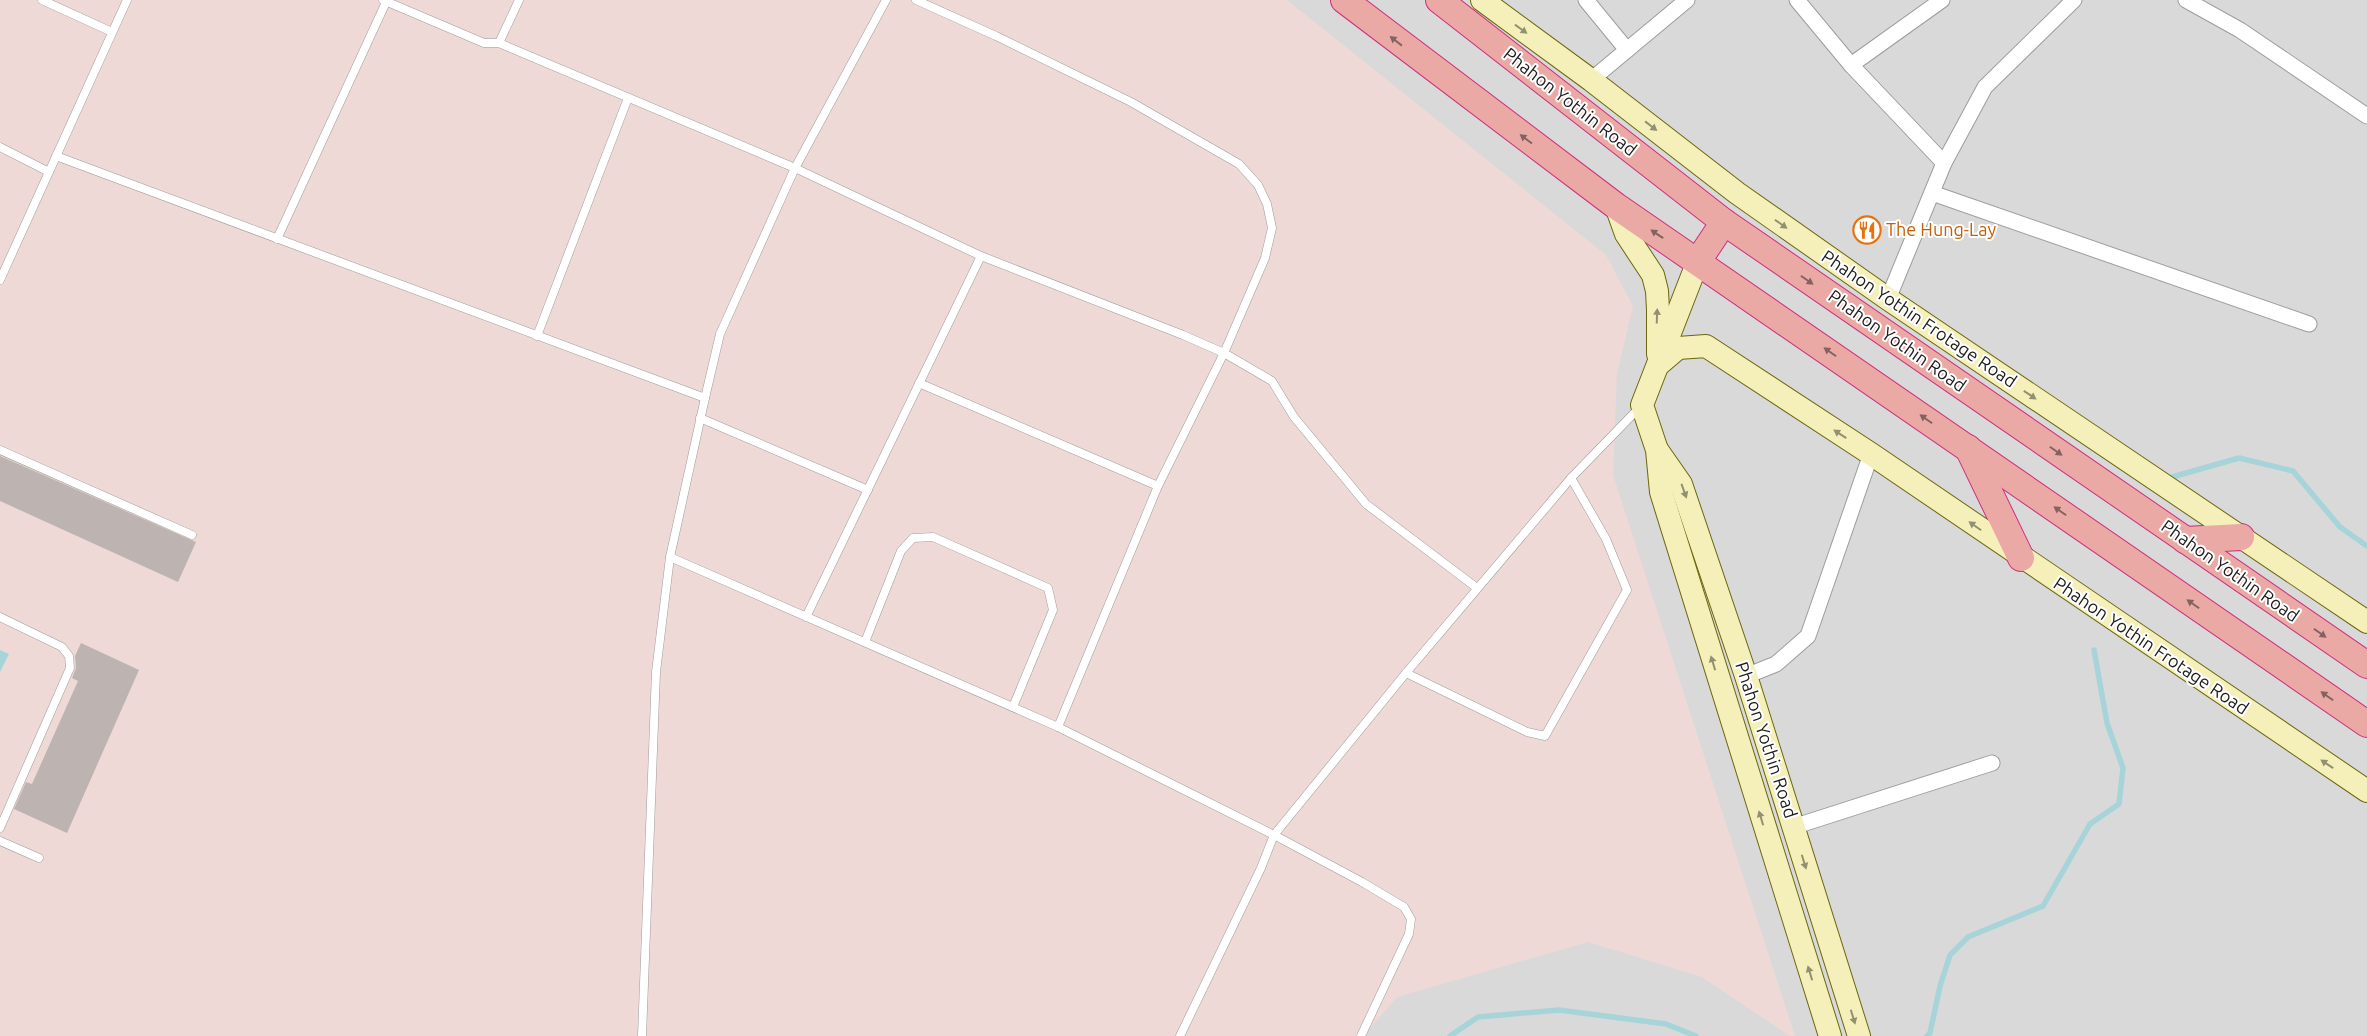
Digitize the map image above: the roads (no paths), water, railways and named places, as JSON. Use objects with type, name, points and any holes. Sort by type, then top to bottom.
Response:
[{"type":"highway","points":[[1344,0],[1425,64],[1616,206],[2367,724]]},
{"type":"highway","name":"Phahon Yothin Road","points":[[1439,0],[1724,222],[2367,665]]},
{"type":"highway","points":[[1698,261],[1724,222]]},
{"type":"highway","points":[[1968,448],[2021,558]]},
{"type":"highway","points":[[2185,540],[2241,537]]},
{"type":"main road","name":"Phahon Yothin Frotage Road","points":[[1482,0],[1591,80],[1737,193],[1888,299],[2367,622]]},
{"type":"main road","points":[[1616,206],[1626,234],[1653,276],[1658,310],[1658,365]]},
{"type":"main road","points":[[1642,406],[1698,261]]},
{"type":"main road","name":"Phahon Yothin Frotage Road","points":[[1658,365],[1678,348],[1706,346],[1871,454],[2021,558],[2367,791]]},
{"type":"main road","name":"Phahon Yothin Road","points":[[1642,406],[1657,450],[1661,492],[1830,1036]]},
{"type":"main road","name":"Phahon Yothin Road","points":[[1657,450],[1681,484],[1746,676],[1859,1036]]},
{"type":"street","points":[[1586,0],[1627,50]]},
{"type":"street","points":[[1591,80],[1687,0]]},
{"type":"street","points":[[1797,0],[1852,65],[1944,163]]},
{"type":"street","points":[[1852,65],[1942,0]]},
{"type":"street","points":[[1888,299],[1944,163],[1985,87],[2074,0]]},
{"type":"street","points":[[2186,0],[2240,30],[2367,116]]},
{"type":"street","points":[[1932,193],[2309,324]]},
{"type":"street","points":[[1746,676],[1776,664],[1808,636],[1871,454]]},
{"type":"street","points":[[1793,827],[1992,763]]},
{"type":"lane","points":[[42,0],[112,32]]},
{"type":"lane","points":[[0,280],[127,0]]},
{"type":"lane","points":[[277,239],[386,0],[484,43],[498,43],[795,168],[981,256],[1184,335],[1224,353],[1272,381],[1294,417],[1366,504],[1477,588]]},
{"type":"lane","points":[[498,43],[519,0]]},
{"type":"lane","points":[[642,1036],[656,672],[670,557],[700,418],[720,334],[795,168],[886,0]]},
{"type":"lane","points":[[916,0],[996,36],[1131,102],[1239,164],[1258,185],[1267,204],[1272,228],[1265,258],[1224,353],[1158,486],[1058,726]]},
{"type":"lane","points":[[537,336],[628,98]]},
{"type":"lane","points":[[0,147],[49,172]]},
{"type":"lane","points":[[56,156],[705,398]]},
{"type":"lane","points":[[806,616],[981,256]]},
{"type":"lane","points":[[920,383],[1158,486]]},
{"type":"lane","points":[[1180,1036],[1261,868],[1274,835],[1406,673],[1571,478],[1642,406]]},
{"type":"lane","points":[[700,418],[868,490]]},
{"type":"lane","points":[[0,450],[192,535]]},
{"type":"lane","points":[[1406,673],[1528,732],[1545,736],[1627,590],[1606,539],[1571,478]]},
{"type":"lane","points":[[865,642],[901,551],[913,538],[933,537],[1048,588],[1053,610],[1014,707]]},
{"type":"lane","points":[[670,557],[1058,726],[1274,835],[1362,882],[1404,907],[1411,918],[1409,934],[1361,1036]]},
{"type":"lane","points":[[0,617],[62,647],[69,656],[70,668],[0,828]]},
{"type":"lane","points":[[0,841],[39,858]]},
{"type":"water","points":[[0,650],[9,654],[0,672]]},
{"type":"waterway","points":[[2172,477],[2239,458],[2293,471],[2340,527],[2367,546]]},
{"type":"waterway","points":[[1927,1036],[1930,1033],[1940,986],[1950,955],[1968,937],[2043,906],[2090,824],[2119,804],[2123,768],[2107,723],[2094,650]]},
{"type":"waterway","points":[[1450,1036],[1478,1017],[1559,1010],[1666,1024],[1696,1036]]},
{"type":"place","name":"The Hung-Lay","points":[[1867,230]]}]
